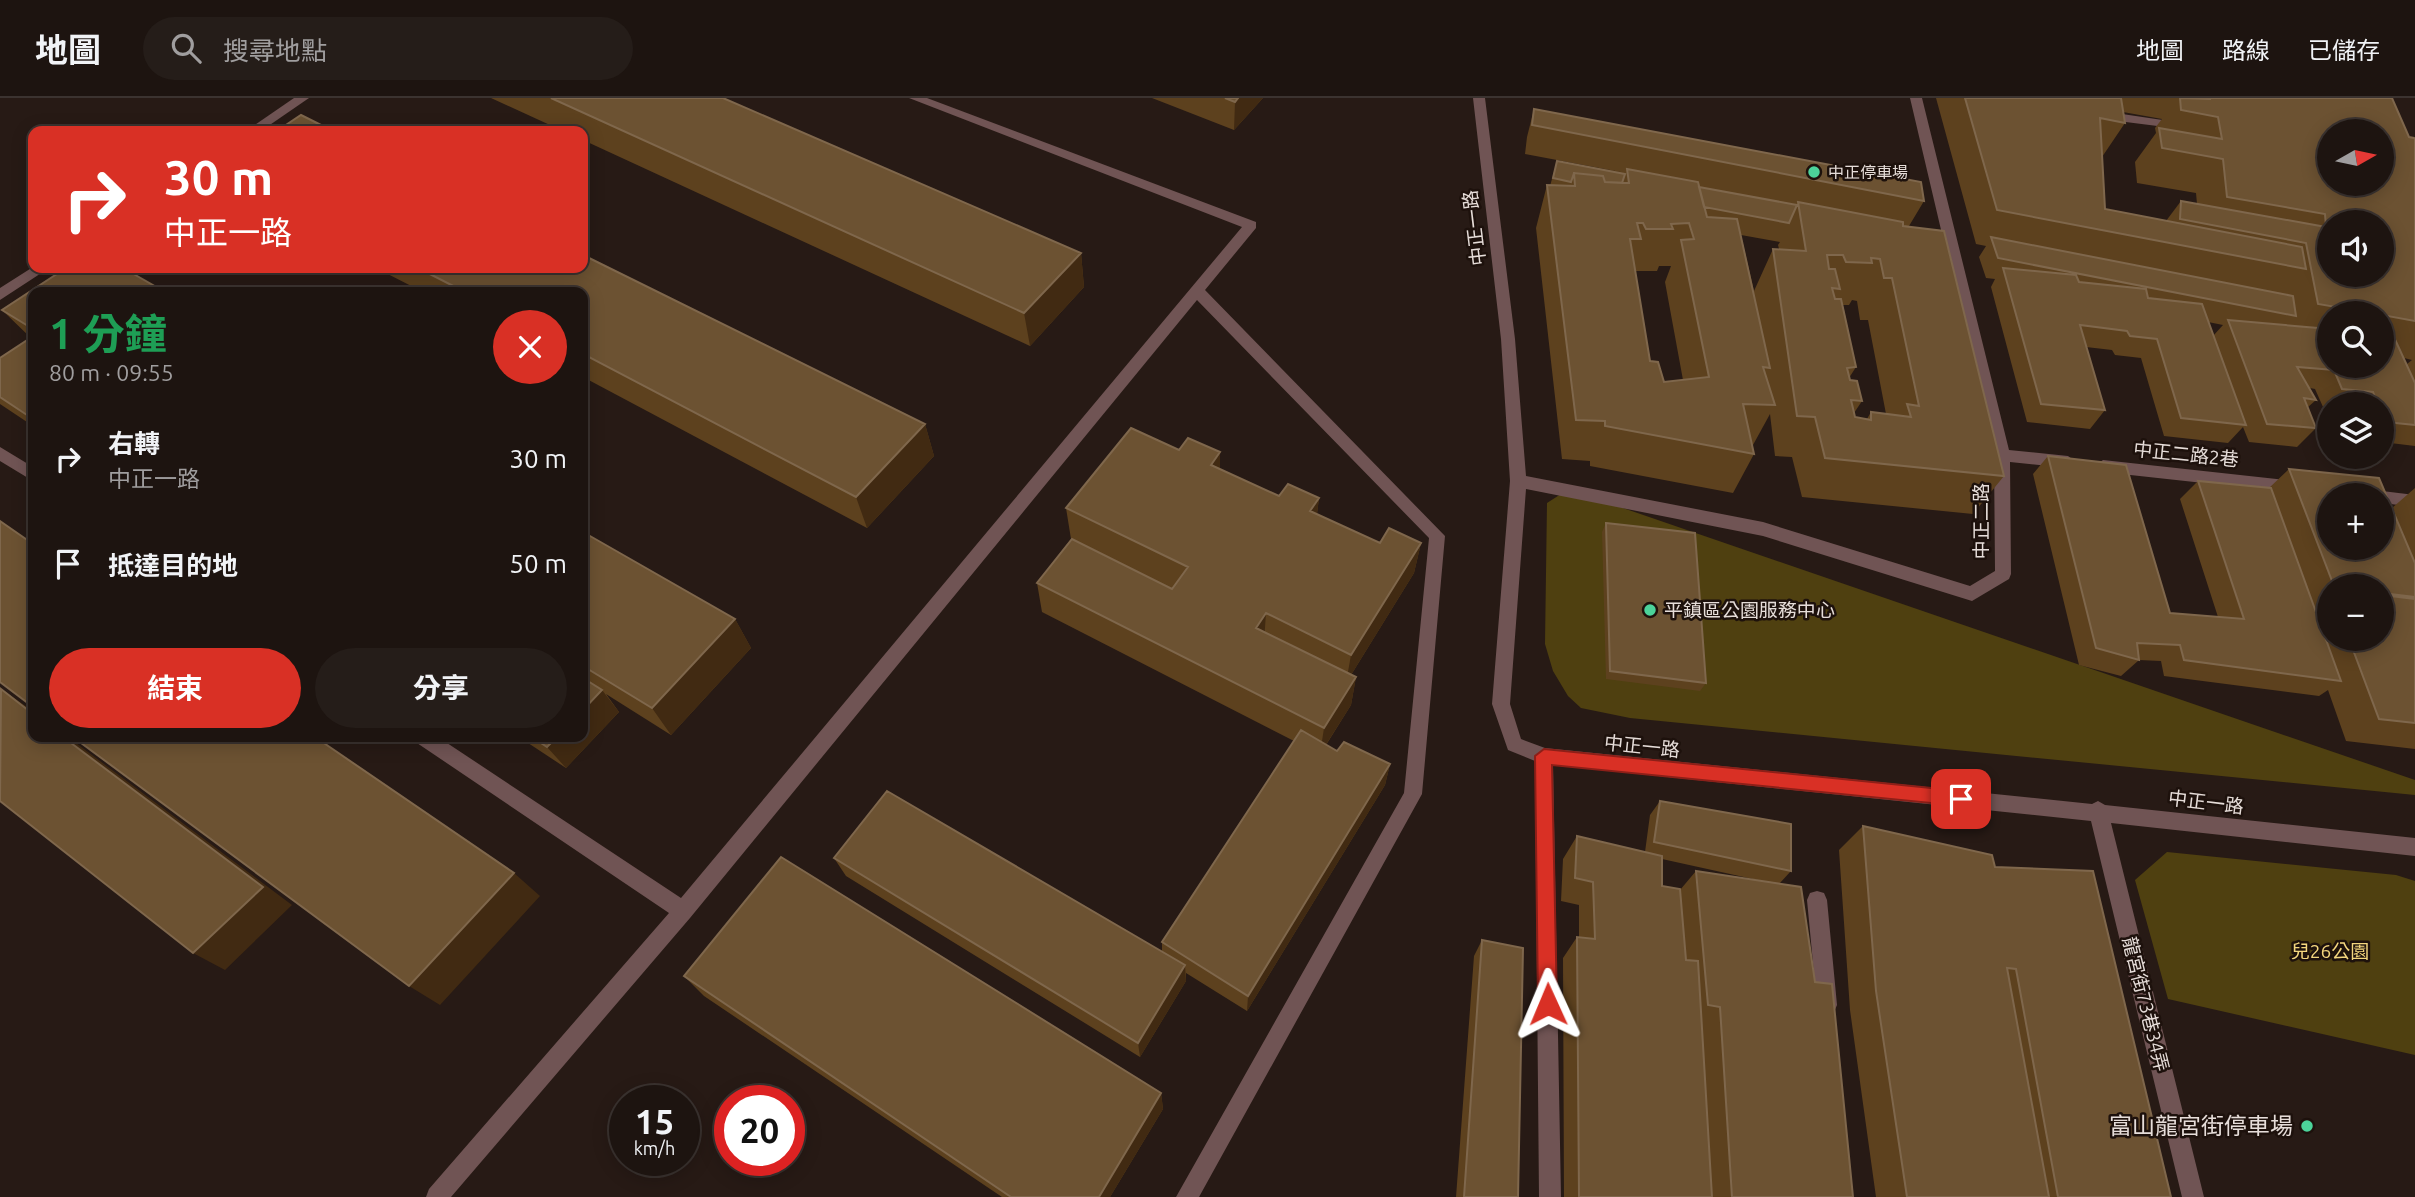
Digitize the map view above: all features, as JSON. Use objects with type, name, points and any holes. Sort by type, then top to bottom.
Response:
[{"type":"street","points":[[260,126],[303,98]]},
{"type":"street","points":[[437,1197],[683,911],[1251,225],[915,98]]},
{"type":"street","name":"中正一路","points":[[1479,98],[1508,339],[1518,481],[1502,704],[1514,744],[1544,756],[1851,789],[2098,810],[2415,847]]},
{"type":"street","name":"中正二路","points":[[1518,481],[1763,529],[1972,594],[2003,574],[2002,455],[1916,98]]},
{"type":"street","points":[[2089,113],[2184,127],[2178,98]]},
{"type":"street","points":[[0,295],[34,273]]},
{"type":"street","points":[[1187,1197],[1413,794],[1437,536],[1197,291]]},
{"type":"street","points":[[0,453],[28,472]]},
{"type":"street","name":"中正二路2巷","points":[[2002,455],[2312,489]]},
{"type":"street","points":[[2394,498],[2415,501]]},
{"type":"street","points":[[430,742],[683,911]]},
{"type":"street","points":[[1544,756],[1550,1197]]},
{"type":"street","name":"龍宮街73巷34弄","points":[[2098,810],[2193,1197]]},
{"type":"street","points":[[1817,900],[1829,1022]]},
{"type":"green space","points":[[1561,494],[1588,496],[2415,780],[2415,795],[1630,718],[1581,708],[1568,696],[1553,671],[1545,644],[1547,503]]},
{"type":"green space","name":"兒26公園","points":[[2167,852],[2396,875],[2415,881],[2415,1055],[2168,999],[2135,880]]},
{"type":"building","points":[[551,98],[723,98],[1081,253],[1024,313]]},
{"type":"building","points":[[1965,98],[2121,98],[2125,123],[2100,118],[2105,209],[2302,247],[2306,269],[1997,210]]},
{"type":"building","points":[[2180,98],[2392,98],[2409,137],[2415,139],[2415,321],[2394,317],[2394,301],[2317,301],[2306,243],[2180,219],[2181,201],[2317,225],[2317,287],[2394,287],[2394,210],[2317,210],[2317,213],[2227,197],[2223,159],[2162,148],[2159,128],[2222,139],[2218,117],[2181,110]]},
{"type":"building","points":[[1534,109],[1921,182],[1924,201],[1532,125]]},
{"type":"building","points":[[301,115],[323,126],[284,126]]},
{"type":"building","points":[[1557,161],[1625,174],[1622,183],[1605,182],[1603,176],[1574,173],[1571,182],[1553,178]]},
{"type":"building","points":[[1627,169],[1698,182],[1707,217],[1737,219],[1770,368],[1763,367],[1775,405],[1743,404],[1754,454],[1605,426],[1605,421],[1576,420],[1547,185],[1575,186],[1574,173],[1603,176],[1605,182],[1629,183]],"holes":[[[1637,223],[1643,223],[1646,229],[1673,229],[1671,224],[1689,223],[1694,239],[1681,240],[1709,377],[1664,382],[1658,362],[1650,361],[1630,239],[1641,239]]]},
{"type":"building","points":[[1699,187],[1797,205],[1789,223],[1704,207]]},
{"type":"building","points":[[1798,202],[1903,222],[1903,226],[1944,231],[2004,476],[1825,458],[1815,417],[1797,416],[1773,249],[1806,251]],"holes":[[[1827,255],[1843,255],[1846,262],[1872,263],[1871,258],[1880,259],[1884,278],[1892,278],[1919,406],[1907,404],[1911,417],[1871,412],[1871,420],[1855,417],[1851,400],[1862,401],[1857,381],[1850,380],[1847,368],[1856,367],[1841,299],[1835,299],[1832,288],[1840,289],[1835,269],[1829,269]]]},
{"type":"building","points":[[1991,237],[2293,296],[2296,316],[1998,258]]},
{"type":"building","points":[[588,257],[925,424],[856,497],[588,357],[588,287],[455,287],[428,273],[588,273]]},
{"type":"building","points":[[2003,268],[2076,275],[2079,282],[2146,289],[2148,298],[2202,304],[2246,425],[2181,418],[2157,339],[2130,336],[2127,331],[2080,325],[2105,410],[2041,404]]},
{"type":"building","points":[[58,273],[132,273],[156,287],[37,287]]},
{"type":"building","points":[[28,293],[28,326],[2,310]]},
{"type":"building","points":[[2228,320],[2317,328],[2317,369],[2297,367],[2316,400],[2304,398],[2316,428],[2267,424]]},
{"type":"building","points":[[2394,337],[2415,383],[2415,425],[2394,423],[2394,392],[2342,389],[2337,378],[2394,378]]},
{"type":"building","points":[[28,340],[28,416],[0,397],[0,358]]},
{"type":"building","points":[[1131,428],[1179,450],[1188,438],[1220,452],[1211,465],[1279,496],[1288,484],[1319,498],[1310,511],[1380,543],[1389,528],[1421,543],[1351,655],[1266,613],[1256,628],[1356,677],[1324,728],[1037,583],[1072,539],[1172,589],[1188,567],[1066,508]]},
{"type":"building","points":[[2048,456],[2126,465],[2170,613],[2244,619],[2198,481],[2271,488],[2317,615],[2317,651],[2330,651],[2341,681],[2184,660],[2180,645],[2137,643],[2139,660],[2096,648]]},
{"type":"building","points":[[2289,469],[2379,478],[2381,483],[2317,483],[2317,542]]},
{"type":"building","points":[[2394,513],[2415,563],[2415,597],[2394,594],[2394,574],[2329,574],[2324,560],[2394,560]]},
{"type":"building","points":[[0,521],[28,541],[28,703],[0,682]]},
{"type":"building","name":"平鎮區公園服務中心","points":[[1606,523],[1695,533],[1706,683],[1610,671]]},
{"type":"building","points":[[588,535],[735,619],[652,708],[588,669]]},
{"type":"building","points":[[2394,596],[2415,599],[2415,723],[2379,719],[2354,651],[2394,651]]},
{"type":"building","points":[[588,681],[602,690],[588,705]]},
{"type":"building","points":[[1,689],[28,710],[28,742],[70,742],[263,887],[193,953],[0,801]]},
{"type":"building","points":[[1301,730],[1337,751],[1344,742],[1390,764],[1248,996],[1162,942]]},
{"type":"building","points":[[80,742],[322,742],[514,873],[409,986]]},
{"type":"building","points":[[540,742],[552,742],[547,747]]},
{"type":"building","points":[[887,791],[1185,965],[1138,1043],[834,858]]},
{"type":"building","points":[[1660,801],[1791,824],[1791,871],[1654,842]]},
{"type":"building","points":[[1863,826],[1992,855],[1995,867],[2093,871],[2171,1197],[2058,1197],[2016,969],[2007,968],[2049,1197],[1907,1197],[1876,991]]},
{"type":"building","points":[[1577,836],[1662,856],[1662,886],[1680,889],[1686,960],[1698,961],[1712,1197],[1579,1197],[1577,937],[1595,939],[1593,882],[1575,878]]},
{"type":"building","points":[[781,857],[1161,1093],[1099,1197],[1011,1197],[684,976]]},
{"type":"building","points":[[1696,871],[1801,887],[1815,982],[1832,984],[1853,1197],[1732,1197],[1720,1007],[1708,1005]]},
{"type":"building","points":[[1482,940],[1523,948],[1518,1197],[1464,1197]]},
{"type":"place","name":"中正停車場","points":[[1814,172]]},
{"type":"place","name":"平鎮區公園服務中心","points":[[1650,610]]},
{"type":"place","name":"富山龍宮街停車場","points":[[2307,1126]]},
{"type":"route","points":[[1548,1004],[1544,756],[1961,799]]}]
